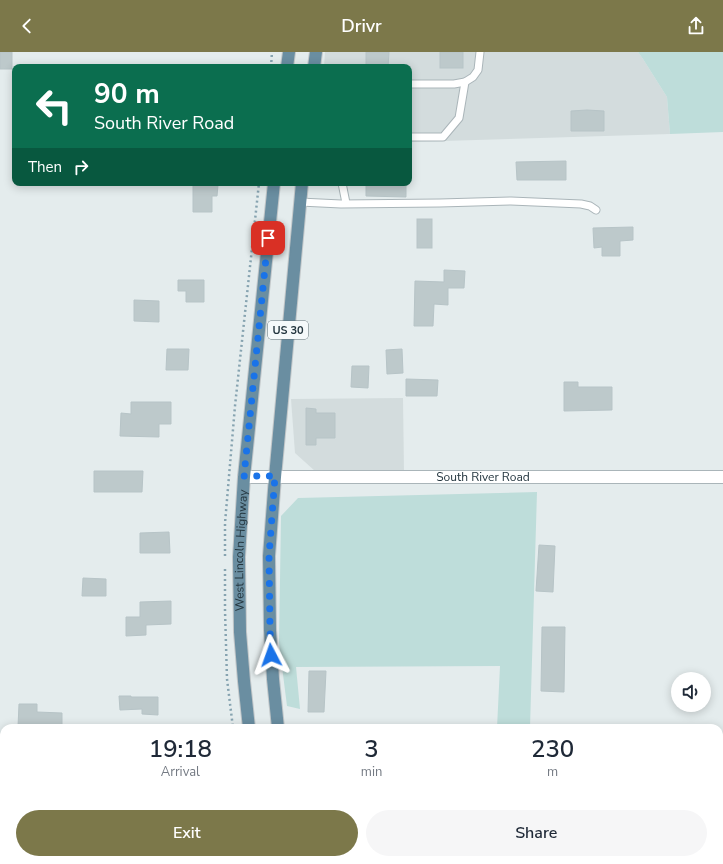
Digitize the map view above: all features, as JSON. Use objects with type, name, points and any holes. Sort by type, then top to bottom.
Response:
[{"type":"main road","points":[[287,64],[289,52]]},
{"type":"main road","points":[[314,64],[316,52]]},
{"type":"main road","name":"West Lincoln Highway","points":[[249,724],[240,632],[240,557],[244,476],[274,186]]},
{"type":"main road","name":"US 30","points":[[278,724],[272,672],[269,556],[302,186]]},
{"type":"street","name":"South River Road","points":[[244,476],[723,477]]},
{"type":"lane","points":[[412,84],[454,84],[465,82],[473,77],[478,70],[480,52]]},
{"type":"lane","points":[[412,137],[443,137],[459,118],[465,82]]},
{"type":"lane","points":[[343,186],[346,203]]},
{"type":"lane","points":[[300,202],[440,203],[511,201],[581,204],[590,206],[596,210]]},
{"type":"path","points":[[271,64],[272,52]]},
{"type":"shaded area","points":[[325,52],[638,52],[667,97],[670,134],[412,142],[412,64],[324,64]]},
{"type":"shaded area","points":[[403,398],[404,472],[315,471],[295,453],[291,399]]},
{"type":"green space","points":[[638,52],[723,52],[723,132],[670,134],[667,97]]},
{"type":"green space","points":[[537,492],[530,724],[497,724],[500,666],[296,667],[300,709],[287,706],[279,643],[281,516],[298,498]]},
{"type":"building","points":[[0,52],[12,52],[12,69],[0,69]]},
{"type":"building","points":[[366,52],[389,52],[388,64],[366,64]]},
{"type":"building","points":[[440,52],[463,52],[463,68],[440,68]]},
{"type":"building","points":[[571,111],[604,111],[604,131],[571,131]]},
{"type":"building","points":[[566,161],[566,180],[517,180],[516,162]]},
{"type":"building","points":[[193,186],[218,186],[217,196],[212,196],[212,212],[193,212]]},
{"type":"building","points":[[366,186],[406,186],[406,197],[366,196]]},
{"type":"building","points":[[417,219],[432,219],[432,248],[417,248]]},
{"type":"building","points":[[633,227],[633,240],[620,241],[620,256],[602,256],[602,247],[594,248],[593,228]]},
{"type":"building","points":[[444,270],[465,271],[464,288],[448,288],[448,305],[434,304],[433,326],[414,326],[415,281],[444,282]]},
{"type":"building","points":[[178,280],[204,280],[204,302],[186,302],[186,291],[178,291]]},
{"type":"building","points":[[134,300],[159,301],[159,322],[134,321]]},
{"type":"building","points":[[167,349],[189,349],[188,370],[166,370]]},
{"type":"building","points":[[402,349],[403,373],[387,374],[386,350]]},
{"type":"building","points":[[352,366],[369,366],[368,388],[351,387]]},
{"type":"building","points":[[406,379],[438,380],[437,396],[406,396]]},
{"type":"building","points":[[564,382],[578,382],[578,387],[612,387],[612,410],[564,411]]},
{"type":"building","points":[[131,402],[171,402],[171,424],[159,424],[159,437],[120,436],[121,413],[131,414]]},
{"type":"building","points":[[306,408],[316,409],[316,413],[335,413],[335,438],[316,438],[316,445],[306,445]]},
{"type":"building","points":[[94,471],[143,471],[142,492],[94,492]]},
{"type":"building","points":[[169,532],[170,553],[140,553],[140,533]]},
{"type":"building","points":[[539,545],[555,546],[553,592],[536,591]]},
{"type":"building","points":[[83,578],[106,579],[106,596],[82,596]]},
{"type":"building","points":[[171,601],[171,624],[146,625],[146,635],[126,636],[126,617],[140,617],[140,602]]},
{"type":"building","points":[[542,627],[565,627],[564,692],[541,691]]},
{"type":"building","points":[[309,671],[326,671],[324,712],[308,712]]},
{"type":"building","points":[[119,696],[158,697],[158,715],[142,714],[142,709],[120,710]]},
{"type":"building","points":[[19,704],[37,704],[37,712],[62,713],[62,724],[18,724]]},
{"type":"route","points":[[268,238],[244,476],[275,476],[269,556],[271,655]]}]
